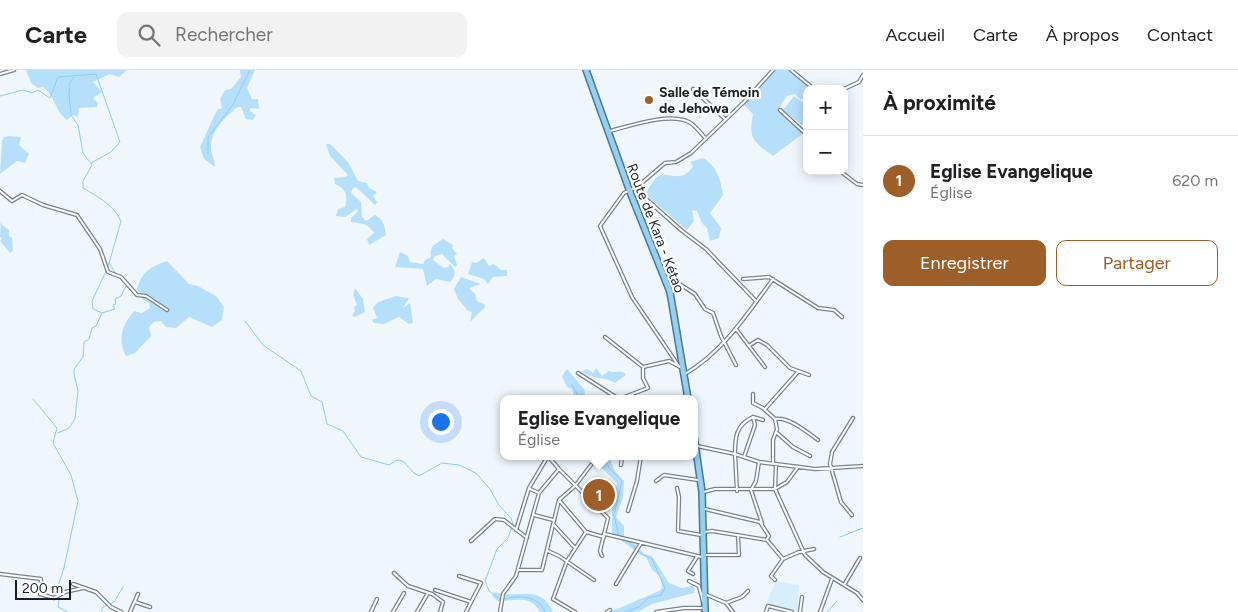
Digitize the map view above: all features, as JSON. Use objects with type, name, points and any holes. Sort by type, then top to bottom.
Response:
[{"type":"main road","name":"Route de Kara - Kétao","points":[[586,70],[630,192],[670,292],[687,395]]},
{"type":"main road","points":[[697,460],[702,492],[705,608]]},
{"type":"street","points":[[0,74],[14,70]]},
{"type":"street","points":[[773,70],[706,139],[676,162],[665,163],[657,168],[637,187],[630,192],[624,193],[602,223],[600,230],[632,297],[684,371],[713,355],[736,329],[773,279]]},
{"type":"street","points":[[791,70],[809,85]]},
{"type":"street","points":[[848,87],[859,82],[863,75]]},
{"type":"street","points":[[693,89],[725,119]]},
{"type":"street","points":[[780,110],[803,131]]},
{"type":"street","points":[[608,132],[652,120],[683,120],[690,122],[706,139]]},
{"type":"street","points":[[845,175],[857,184],[863,185]]},
{"type":"street","points":[[637,187],[644,197],[681,230],[706,249],[756,301]]},
{"type":"street","points":[[0,191],[12,201],[22,195],[43,205],[77,215],[97,244],[108,272],[121,277],[126,285],[137,295],[146,296],[167,310]]},
{"type":"street","points":[[672,271],[678,283],[695,294],[705,309],[713,313],[724,342],[736,365]]},
{"type":"street","points":[[743,279],[761,277],[773,279],[808,303],[818,308],[834,310],[842,317]]},
{"type":"street","points":[[736,329],[765,367]]},
{"type":"street","points":[[605,337],[643,367]]},
{"type":"street","points":[[750,346],[758,340],[765,343],[790,368],[809,375]]},
{"type":"street","points":[[643,367],[662,361],[669,361],[678,365]]},
{"type":"street","points":[[630,395],[648,388],[643,378],[643,367]]},
{"type":"street","points":[[765,409],[798,372]]},
{"type":"street","points":[[578,373],[613,395]]},
{"type":"street","points":[[753,394],[753,403],[765,409],[775,419],[776,432],[773,440],[775,490],[785,508],[802,551],[833,579],[863,600]]},
{"type":"street","points":[[753,416],[763,420]]},
{"type":"street","points":[[737,490],[735,434],[744,421],[753,416]]},
{"type":"street","points":[[744,457],[755,425],[753,416]]},
{"type":"street","points":[[852,515],[841,502],[830,469],[832,452],[853,418]]},
{"type":"street","points":[[775,419],[791,422],[818,440]]},
{"type":"street","points":[[776,432],[793,447],[810,456]]},
{"type":"street","points":[[698,448],[735,454],[759,462],[798,467],[830,469],[863,466]]},
{"type":"street","points":[[516,530],[529,488],[546,460]]},
{"type":"street","points":[[551,460],[608,518],[600,551],[602,556]]},
{"type":"street","points":[[621,465],[622,460]]},
{"type":"street","points":[[628,511],[637,481],[640,460]]},
{"type":"street","points":[[759,462],[756,481],[751,490],[762,523],[769,536],[767,540]]},
{"type":"street","points":[[518,570],[542,570],[559,500],[575,486],[591,465]]},
{"type":"street","points":[[702,492],[715,489],[775,490],[787,482],[798,467]]},
{"type":"street","points":[[500,612],[503,594],[514,580],[518,570],[539,493],[559,469]]},
{"type":"street","points":[[656,481],[664,475],[700,480]]},
{"type":"street","points":[[529,488],[539,493]]},
{"type":"street","points":[[676,488],[679,497],[678,531],[738,535],[767,540],[783,559]]},
{"type":"street","points":[[559,500],[586,532],[605,536],[619,536],[661,545],[697,556],[739,555],[738,535]]},
{"type":"street","points":[[702,509],[746,517],[762,523]]},
{"type":"street","points":[[534,515],[553,520]]},
{"type":"street","points":[[471,541],[495,519],[504,520],[527,538]]},
{"type":"street","points":[[552,524],[575,548]]},
{"type":"street","points":[[575,612],[553,599],[567,561],[586,532]]},
{"type":"street","points":[[616,584],[641,542]]},
{"type":"street","points":[[775,580],[771,576],[783,559],[802,551],[814,550]]},
{"type":"street","points":[[547,551],[567,561],[594,580]]},
{"type":"street","points":[[693,574],[688,571],[697,556]]},
{"type":"street","points":[[844,585],[860,558]]},
{"type":"street","points":[[394,573],[408,586],[428,593],[444,602],[440,612]]},
{"type":"street","points":[[0,574],[41,579],[40,594],[51,598],[83,588]]},
{"type":"street","points":[[459,576],[480,583],[466,612]]},
{"type":"street","points":[[820,612],[833,579]]},
{"type":"street","points":[[656,612],[684,608],[705,608],[699,586],[689,582]]},
{"type":"street","points":[[73,584],[96,592],[111,607],[121,612]]},
{"type":"street","points":[[436,590],[467,598],[471,602]]},
{"type":"street","points":[[726,603],[742,597],[748,590]]},
{"type":"street","points":[[393,612],[404,593]]},
{"type":"street","points":[[417,612],[428,593]]},
{"type":"street","points":[[130,612],[138,594]]},
{"type":"street","points":[[704,594],[726,603],[732,612]]},
{"type":"street","points":[[800,612],[802,597]]},
{"type":"street","points":[[371,612],[377,599]]},
{"type":"street","points":[[135,602],[150,607]]},
{"type":"street","points":[[766,612],[768,606],[792,612]]},
{"type":"shaded area","points":[[26,70],[127,70],[119,77],[110,74],[93,82],[102,92],[93,98],[98,103],[97,107],[79,108],[78,117],[73,115],[67,120],[60,113],[47,90],[43,87],[38,88],[31,83]]},
{"type":"shaded area","points":[[240,70],[255,70],[247,88],[252,99],[258,99],[259,109],[250,108],[250,111],[256,115],[253,120],[246,119],[241,107],[237,107],[216,130],[213,135],[211,150],[215,167],[204,159],[200,147],[217,110],[222,108],[220,99],[225,90],[231,89],[241,77]]},
{"type":"shaded area","points":[[774,70],[789,70],[807,85],[803,85],[803,99],[800,99],[795,94],[787,96],[778,109],[803,130],[803,134],[773,156],[754,140],[751,130],[753,114],[743,104]]},
{"type":"shaded area","points":[[794,96],[803,103],[803,124],[802,125],[783,110]]},
{"type":"shaded area","points":[[4,137],[21,137],[19,145],[29,154],[25,163],[17,161],[0,174],[2,141]]},
{"type":"shaded area","points":[[326,144],[330,144],[348,162],[358,181],[367,183],[369,188],[377,192],[373,196],[377,202],[375,205],[356,187],[353,188],[351,193],[361,202],[362,217],[366,221],[375,215],[382,221],[384,226],[386,235],[369,245],[367,239],[374,233],[371,229],[364,224],[351,222],[351,218],[358,211],[357,209],[345,217],[336,216],[338,209],[345,207],[346,199],[344,190],[335,184],[334,178],[348,175],[330,156]]},
{"type":"shaded area","points":[[703,158],[708,161],[717,174],[723,195],[710,213],[721,228],[719,238],[710,241],[707,228],[702,223],[697,211],[692,210],[694,221],[687,230],[645,194],[657,177],[661,175],[684,175],[693,166],[690,162]]},
{"type":"shaded area","points":[[1,220],[2,225],[9,230],[9,236],[12,238],[13,251],[10,253],[0,241],[2,238],[0,237]]},
{"type":"shaded area","points":[[443,239],[453,245],[452,248],[457,254],[454,256],[457,265],[455,267],[442,254],[435,256],[433,260],[444,268],[450,264],[452,266],[454,273],[450,282],[436,279],[427,286],[423,269],[395,267],[400,252],[408,256],[410,262],[423,264],[425,260],[431,257],[433,246]]},
{"type":"shaded area","points":[[484,258],[489,266],[494,264],[501,270],[507,270],[507,276],[493,277],[488,284],[484,279],[468,274],[472,262],[476,263]]},
{"type":"shaded area","points":[[167,261],[189,284],[198,286],[216,296],[224,307],[222,320],[212,327],[189,317],[176,328],[166,327],[161,321],[154,322],[149,327],[151,336],[135,353],[126,356],[121,338],[126,322],[134,311],[142,313],[150,308],[149,303],[142,299],[137,290],[141,279],[147,271]]},
{"type":"shaded area","points":[[461,277],[481,284],[469,288],[475,294],[477,301],[484,304],[485,307],[470,322],[472,312],[468,311],[458,299],[454,289]]},
{"type":"shaded area","points":[[355,288],[363,299],[365,312],[355,317],[352,316],[355,311],[354,307],[357,305],[353,295]]},
{"type":"shaded area","points":[[395,296],[409,298],[403,308],[410,303],[413,323],[409,324],[399,317],[384,324],[374,323],[372,320],[377,318],[373,308],[375,305],[380,301]]},
{"type":"shaded area","points":[[596,368],[602,376],[609,371],[623,372],[626,375],[615,383],[607,379],[589,376],[582,371],[587,369],[593,373]]},
{"type":"shaded area","points":[[567,369],[584,389],[585,395],[574,395],[572,389],[567,387],[562,376]]},
{"type":"shaded area","points":[[594,460],[610,460],[615,471],[624,481],[623,498],[616,517],[624,526],[624,536],[644,554],[652,556],[669,583],[682,588],[692,586],[695,588],[694,593],[652,604],[637,612],[610,612],[662,588],[661,577],[652,570],[646,557],[639,554],[612,533],[612,512],[617,483]]},
{"type":"shaded area","points":[[776,581],[799,585],[798,611],[766,604]]},
{"type":"shaded area","points":[[494,592],[502,594],[527,594],[541,597],[548,603],[553,612],[540,612],[532,603],[522,600],[498,601],[492,596]]},
{"type":"waterway","points":[[208,154],[208,137],[232,106],[250,70]]},
{"type":"waterway","points":[[0,96],[23,90],[32,93],[38,90],[50,98],[58,77],[96,74],[120,142],[111,152],[91,163]]},
{"type":"waterway","points":[[74,77],[70,82],[71,115],[78,125],[83,153],[92,165],[83,181],[83,188],[109,205],[121,221],[108,267],[92,301],[93,309],[102,313]]},
{"type":"waterway","points":[[58,433],[69,428],[75,419],[78,391],[74,369],[83,357],[84,342],[89,339],[92,328],[96,326],[102,313],[115,309],[113,305],[116,304],[115,299],[121,296],[127,284],[109,263]]},
{"type":"waterway","points":[[245,321],[263,345],[301,371],[311,396],[322,402],[327,424],[343,431],[361,457],[389,465],[397,460],[403,461],[419,476],[442,463],[459,465],[476,473],[490,489],[499,505],[511,518],[513,524],[508,538],[497,549],[485,581],[489,591],[501,600],[514,597],[532,599],[542,606],[545,612]]},
{"type":"waterway","points":[[572,385],[578,395]]},
{"type":"waterway","points":[[33,399],[57,428],[53,443],[71,475],[78,501],[64,568],[58,586],[60,591],[58,607],[68,612]]},
{"type":"waterway","points":[[605,460],[609,468],[622,481],[614,515],[619,537]]},
{"type":"waterway","points":[[840,537],[863,528]]},
{"type":"waterway","points":[[625,539],[642,554],[652,559],[665,588],[661,595],[648,598],[639,607],[625,612]]},
{"type":"waterway","points":[[101,612],[103,607],[114,602],[123,587]]},
{"type":"waterway","points":[[827,612],[837,601]]},
{"type":"place","name":"Salle de Témoin de Jehowa","points":[[649,100]]},
{"type":"place","name":"Eglise Evangelique","points":[[599,495]]}]
